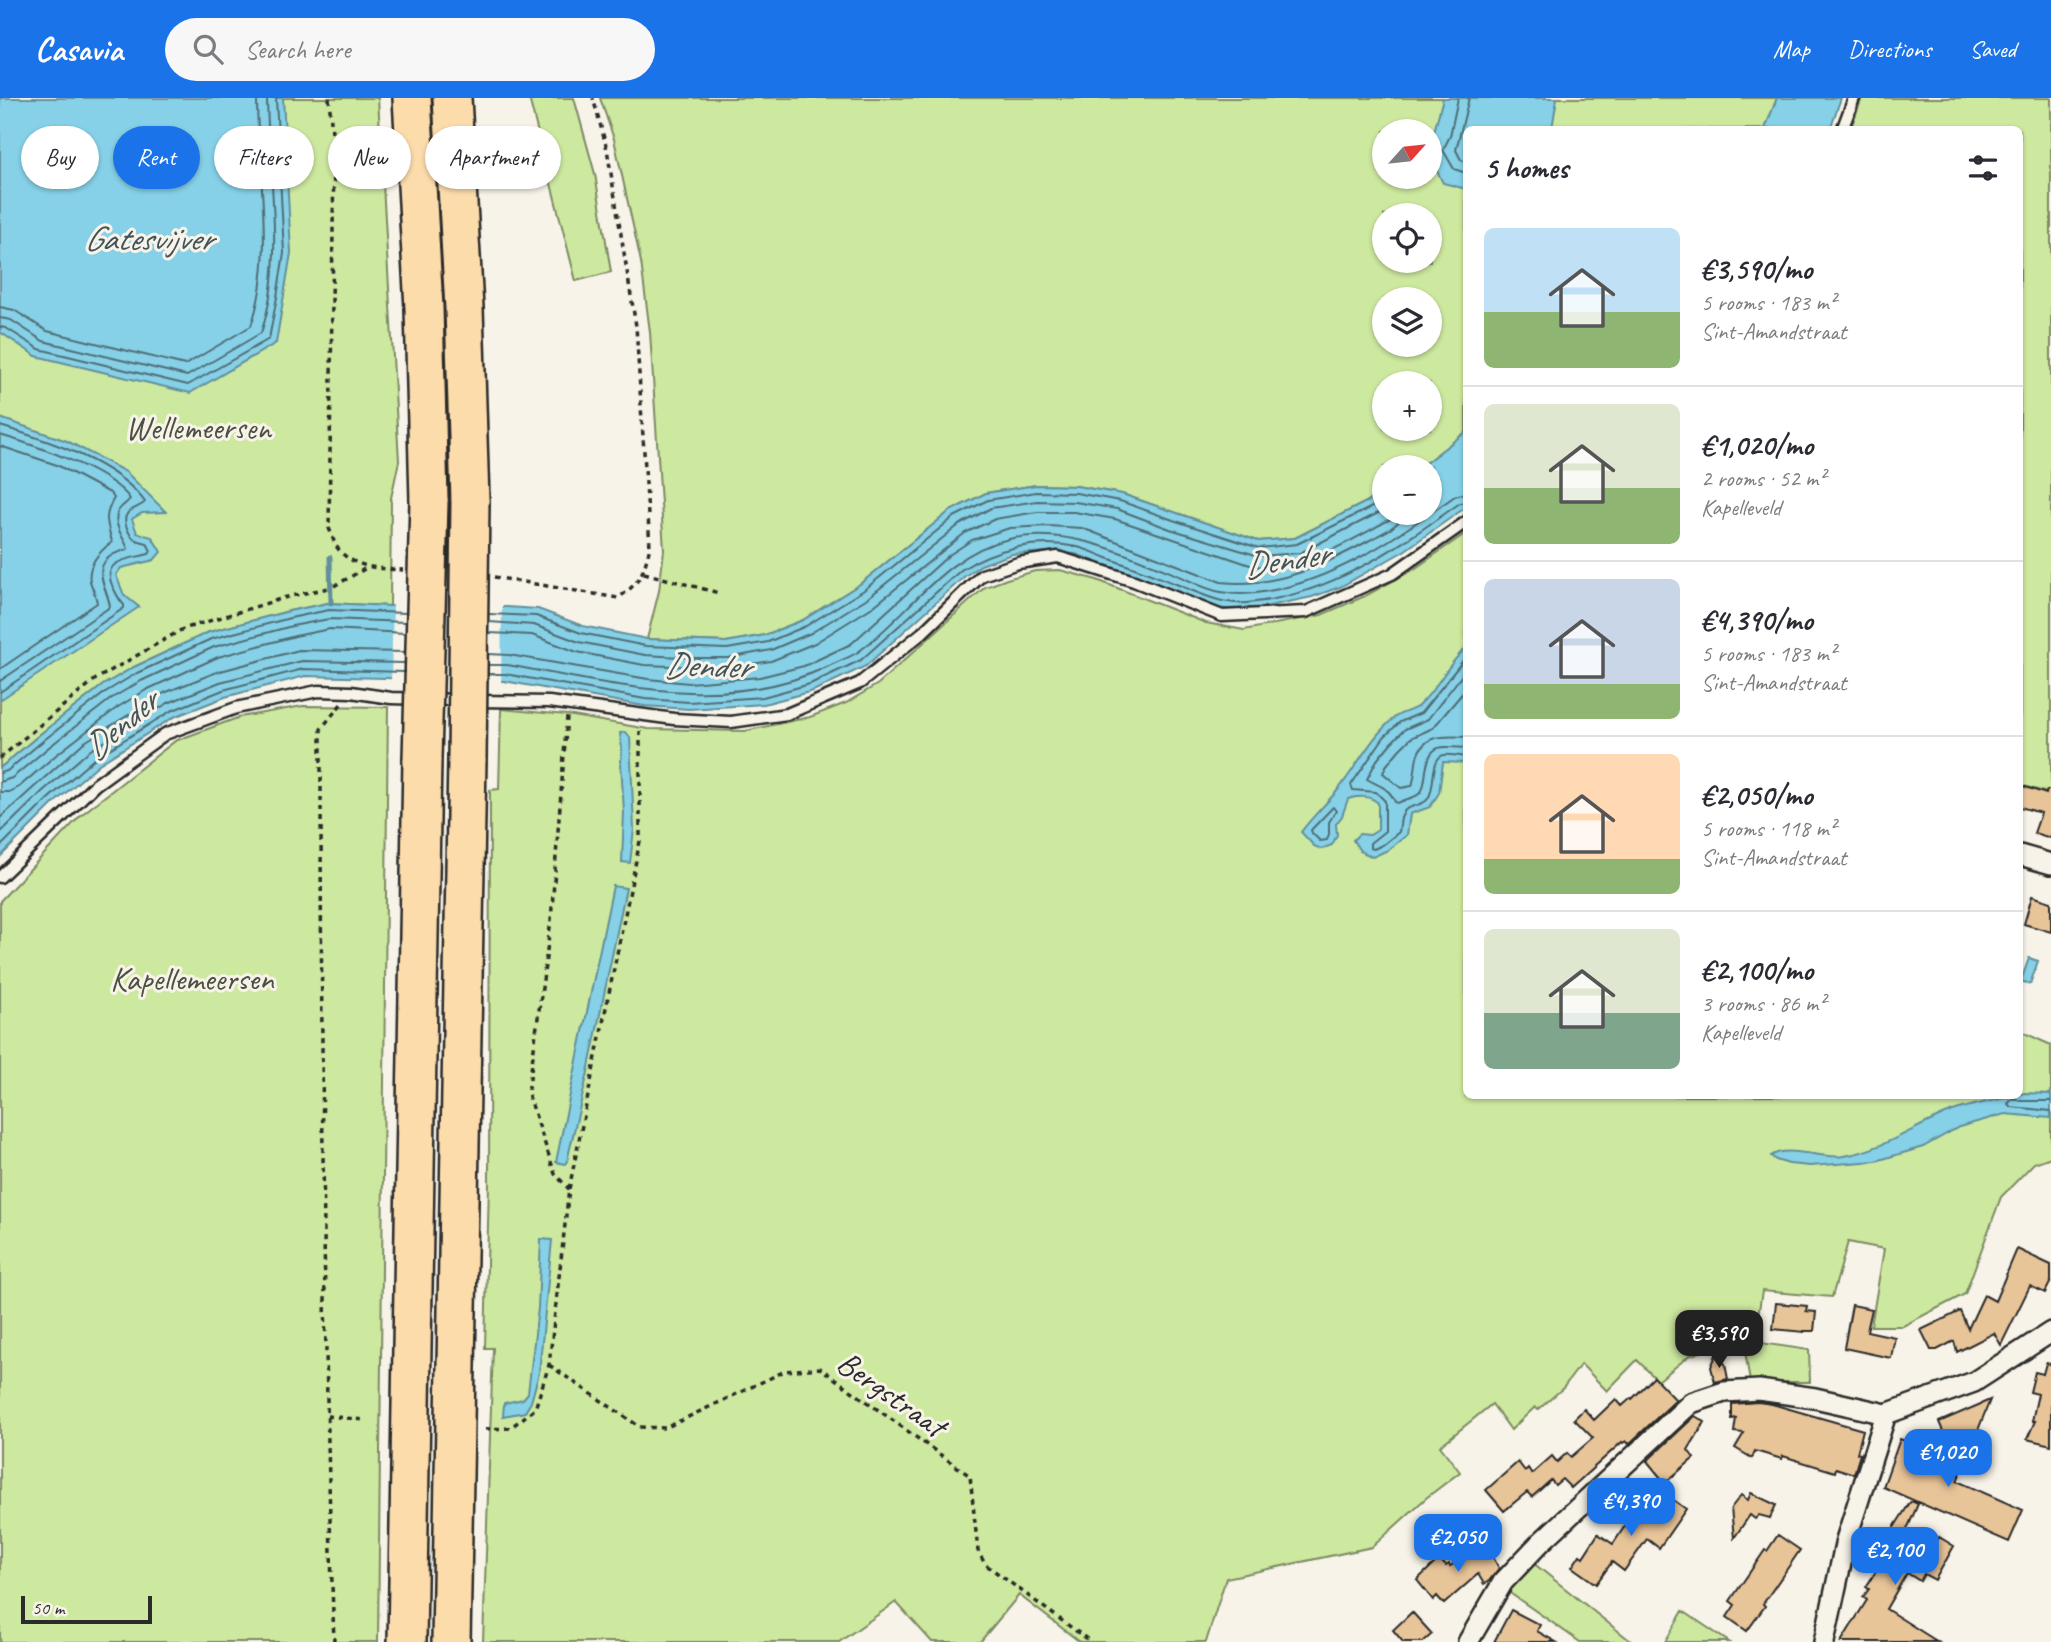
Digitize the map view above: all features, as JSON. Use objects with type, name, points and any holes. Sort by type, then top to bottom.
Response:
[{"type":"highway","points":[[407,1642],[429,501],[424,308],[412,98]]},
{"type":"highway","points":[[451,1642],[470,501],[464,308],[452,98]]},
{"type":"street","points":[[2023,856],[2051,864]]},
{"type":"street","points":[[1468,1642],[1503,1582],[1541,1542],[1691,1403],[1724,1392],[1759,1390],[1815,1398],[1886,1414],[1974,1382],[2051,1332]]},
{"type":"street","points":[[1824,1642],[1846,1540],[1886,1414]]},
{"type":"lane","points":[[1844,126],[1854,98]]},
{"type":"lane","points":[[0,877],[95,785],[165,734],[236,708],[318,691],[351,692],[391,698],[549,702],[640,716],[731,722],[787,714],[860,683],[922,634],[982,575],[1018,563],[1058,557],[1134,581],[1222,616],[1306,612],[1392,574],[1463,524]]},
{"type":"path","points":[[329,98],[334,156],[330,528],[338,549],[353,561],[368,567],[389,569]]},
{"type":"path","points":[[503,577],[618,598],[632,588],[644,573],[650,548],[636,326],[607,149],[593,98]]},
{"type":"path","points":[[334,586],[368,567]]},
{"type":"path","points":[[644,573],[719,593]]},
{"type":"path","points":[[0,758],[96,679],[183,629],[287,597],[328,588]]},
{"type":"path","points":[[334,1642],[327,1416],[321,729],[351,692]]},
{"type":"path","points":[[568,705],[551,920],[528,1093],[555,1174],[569,1189]]},
{"type":"path","points":[[485,1429],[510,1428],[535,1409],[549,1365],[569,1189],[640,841],[640,716]]},
{"type":"path","name":"Bergstraat","points":[[549,1365],[640,1427],[665,1427],[785,1371],[820,1368],[970,1475],[978,1551],[985,1564],[1091,1642]]},
{"type":"path","points":[[327,1416],[365,1420]]},
{"type":"green space","name":"Wellemeersen","points":[[0,98],[378,98],[380,126],[328,126],[328,189],[383,189],[399,461],[391,498],[390,606],[328,603],[209,632],[134,667],[103,685],[0,768]]},
{"type":"green space","points":[[529,98],[574,98],[595,174],[611,272],[576,281],[552,189],[561,189],[561,126],[536,126]]},
{"type":"green space","points":[[600,98],[1777,98],[1766,126],[1463,126],[1463,434],[1436,455],[1372,455],[1372,499],[1295,538],[1258,541],[1122,494],[1076,486],[1036,485],[986,493],[950,511],[860,584],[803,620],[765,635],[726,642],[647,639],[659,591],[664,550],[650,332],[641,262],[614,139]]},
{"type":"green space","points":[[1862,98],[2051,98],[2051,794],[2023,786],[2023,126],[1852,126]]},
{"type":"green space","points":[[1463,535],[1463,1099],[2023,1099],[2023,1032],[2051,1045],[2051,1157],[2034,1163],[2001,1197],[1965,1294],[1903,1326],[1871,1326],[1884,1249],[1848,1242],[1832,1297],[1762,1291],[1754,1342],[1809,1350],[1810,1382],[1750,1382],[1745,1351],[1730,1341],[1689,1356],[1658,1381],[1637,1360],[1607,1391],[1581,1364],[1563,1388],[1538,1410],[1535,1407],[1511,1430],[1492,1404],[1440,1446],[1460,1472],[1426,1498],[1372,1547],[1226,1578],[1206,1642],[1080,1642],[1019,1595],[980,1642],[932,1642],[896,1602],[839,1642],[483,1642],[493,1348],[485,1348],[489,1183],[490,790],[499,789],[501,709],[567,715],[648,729],[745,731],[810,717],[846,703],[878,684],[985,587],[1035,571],[1060,570],[1097,580],[1206,623],[1244,630],[1321,615],[1365,596],[1413,570]]},
{"type":"green space","name":"Kapellemeersen","points":[[303,706],[388,707],[378,1642],[0,1642],[0,901],[81,815],[175,741],[240,717]]},
{"type":"green space","points":[[1532,1562],[1632,1642],[1580,1642],[1507,1591]]},
{"type":"green space","points":[[1683,1611],[1729,1642],[1665,1642]]},
{"type":"water","name":"Gatesvijver","points":[[0,98],[283,98],[284,126],[214,126],[214,189],[288,189],[291,253],[276,343],[190,393],[36,356],[0,332]]},
{"type":"water","points":[[1443,98],[1557,98],[1552,126],[1463,126],[1463,188],[1443,183],[1442,119],[1437,119]]},
{"type":"water","points":[[1777,98],[1841,98],[1831,126],[1766,126]]},
{"type":"water","points":[[0,418],[67,441],[126,472],[166,512],[142,513],[132,519],[137,533],[152,537],[161,552],[154,560],[121,568],[116,575],[124,595],[139,607],[0,700]]},
{"type":"water","points":[[1463,434],[1463,509],[1442,524],[1442,455],[1436,455]]},
{"type":"water","name":"Dender","points":[[1036,485],[1076,486],[1122,494],[1258,541],[1295,538],[1372,499],[1372,525],[1441,525],[1404,551],[1340,587],[1312,597],[1245,611],[1215,608],[1076,554],[1012,554],[981,565],[965,576],[866,666],[813,691],[764,704],[689,709],[644,706],[504,681],[305,676],[225,697],[174,717],[99,764],[54,803],[0,857],[0,768],[103,685],[134,667],[209,632],[289,611],[328,603],[538,609],[583,626],[647,639],[726,642],[765,635],[803,620],[860,584],[950,511],[986,493]]},
{"type":"water","points":[[1463,651],[1463,763],[1443,762],[1439,793],[1430,807],[1410,814],[1407,835],[1388,850],[1373,857],[1360,851],[1353,840],[1359,834],[1370,835],[1378,830],[1378,803],[1364,797],[1348,799],[1336,824],[1337,835],[1332,845],[1321,849],[1314,846],[1301,832],[1337,791],[1385,726],[1396,716],[1415,708],[1425,700]]},
{"type":"water","points":[[626,732],[630,737],[634,829],[630,863],[622,862],[624,812],[620,733]]},
{"type":"water","points":[[613,886],[626,888],[588,1072],[565,1164],[556,1162]]},
{"type":"water","points":[[2029,958],[2038,961],[2030,984],[2023,982]]},
{"type":"water","points":[[2023,1093],[2051,1094],[2051,1118],[2005,1114],[1959,1127],[1923,1147],[1876,1161],[1810,1166],[1789,1164],[1771,1156],[1786,1151],[1835,1157],[1858,1153],[1886,1143],[1953,1111],[2000,1099],[2023,1099]]},
{"type":"water","points":[[541,1239],[552,1240],[539,1373],[531,1402],[525,1412],[503,1416],[504,1403],[523,1399],[528,1393],[538,1308]]},
{"type":"pier","points":[[393,603],[502,603],[501,684],[391,682]]},
{"type":"building","points":[[2023,786],[2046,794],[2047,790],[2051,790],[2051,838],[2034,833],[2041,813],[2023,808]]},
{"type":"building","points":[[2032,896],[2051,902],[2051,932],[2024,924]]},
{"type":"building","points":[[2017,1249],[2051,1265],[2051,1281],[2045,1293],[2030,1286],[2001,1345],[1994,1333],[1957,1352],[1954,1341],[1937,1350],[1931,1350],[1921,1330],[1960,1311],[1968,1329],[1984,1295],[1995,1301]]},
{"type":"building","points":[[1776,1303],[1807,1306],[1806,1311],[1816,1312],[1814,1331],[1773,1329]]},
{"type":"building","points":[[1852,1305],[1872,1309],[1867,1331],[1895,1337],[1891,1358],[1844,1348]]},
{"type":"building","points":[[1716,1355],[1725,1364],[1728,1379],[1715,1382],[1711,1367]]},
{"type":"building","points":[[2046,1363],[2051,1364],[2051,1445],[2027,1439],[2035,1421],[2032,1421],[2038,1394],[2030,1392],[2035,1372],[2043,1374]]},
{"type":"building","points":[[1654,1377],[1676,1400],[1629,1444],[1622,1442],[1571,1488],[1562,1479],[1555,1485],[1551,1480],[1532,1497],[1527,1492],[1504,1511],[1486,1490],[1518,1462],[1525,1471],[1528,1468],[1532,1474],[1552,1456],[1557,1462],[1567,1453],[1571,1457],[1593,1438],[1574,1419],[1584,1409],[1594,1420],[1616,1399],[1622,1406],[1632,1399]]},
{"type":"building","points":[[1990,1400],[1976,1435],[1951,1450],[1939,1422]]},
{"type":"building","points":[[1758,1402],[1863,1430],[1854,1474],[1836,1468],[1835,1472],[1783,1456],[1782,1459],[1755,1451],[1752,1458],[1735,1448],[1744,1433],[1734,1432],[1736,1418],[1732,1419],[1732,1404]]},
{"type":"building","points":[[1695,1416],[1705,1422],[1688,1450],[1694,1458],[1665,1483],[1647,1461]]},
{"type":"building","points":[[1900,1439],[1920,1447],[1929,1443],[1966,1460],[1957,1481],[2023,1510],[2009,1542],[1883,1487]]},
{"type":"building","points":[[1658,1489],[1686,1509],[1659,1548],[1647,1539],[1624,1571],[1612,1562],[1596,1584],[1572,1567],[1580,1555],[1583,1557],[1598,1534],[1613,1544],[1634,1512],[1640,1516]]},
{"type":"building","points":[[1751,1493],[1776,1505],[1770,1518],[1759,1515],[1755,1519],[1750,1515],[1734,1538],[1731,1508],[1741,1495],[1748,1500]]},
{"type":"building","points":[[1911,1501],[1918,1504],[1902,1541],[1928,1557],[1939,1537],[1954,1546],[1935,1580],[1924,1574],[1920,1581],[1907,1573],[1886,1609],[1938,1642],[1841,1642],[1867,1600],[1863,1597],[1869,1589],[1866,1587],[1880,1565],[1873,1560]]},
{"type":"building","points":[[1778,1535],[1800,1550],[1747,1631],[1727,1617],[1735,1605],[1730,1601]]},
{"type":"building","points":[[1486,1545],[1499,1568],[1484,1584],[1478,1574],[1444,1604],[1437,1596],[1433,1600],[1417,1580],[1439,1559],[1446,1566],[1450,1566]]},
{"type":"building","points":[[1511,1610],[1540,1625],[1537,1631],[1556,1642],[1494,1642]]},
{"type":"building","points":[[1412,1612],[1432,1634],[1423,1642],[1403,1642],[1393,1630]]},
{"type":"waterway","points":[[330,557],[331,603]]}]
